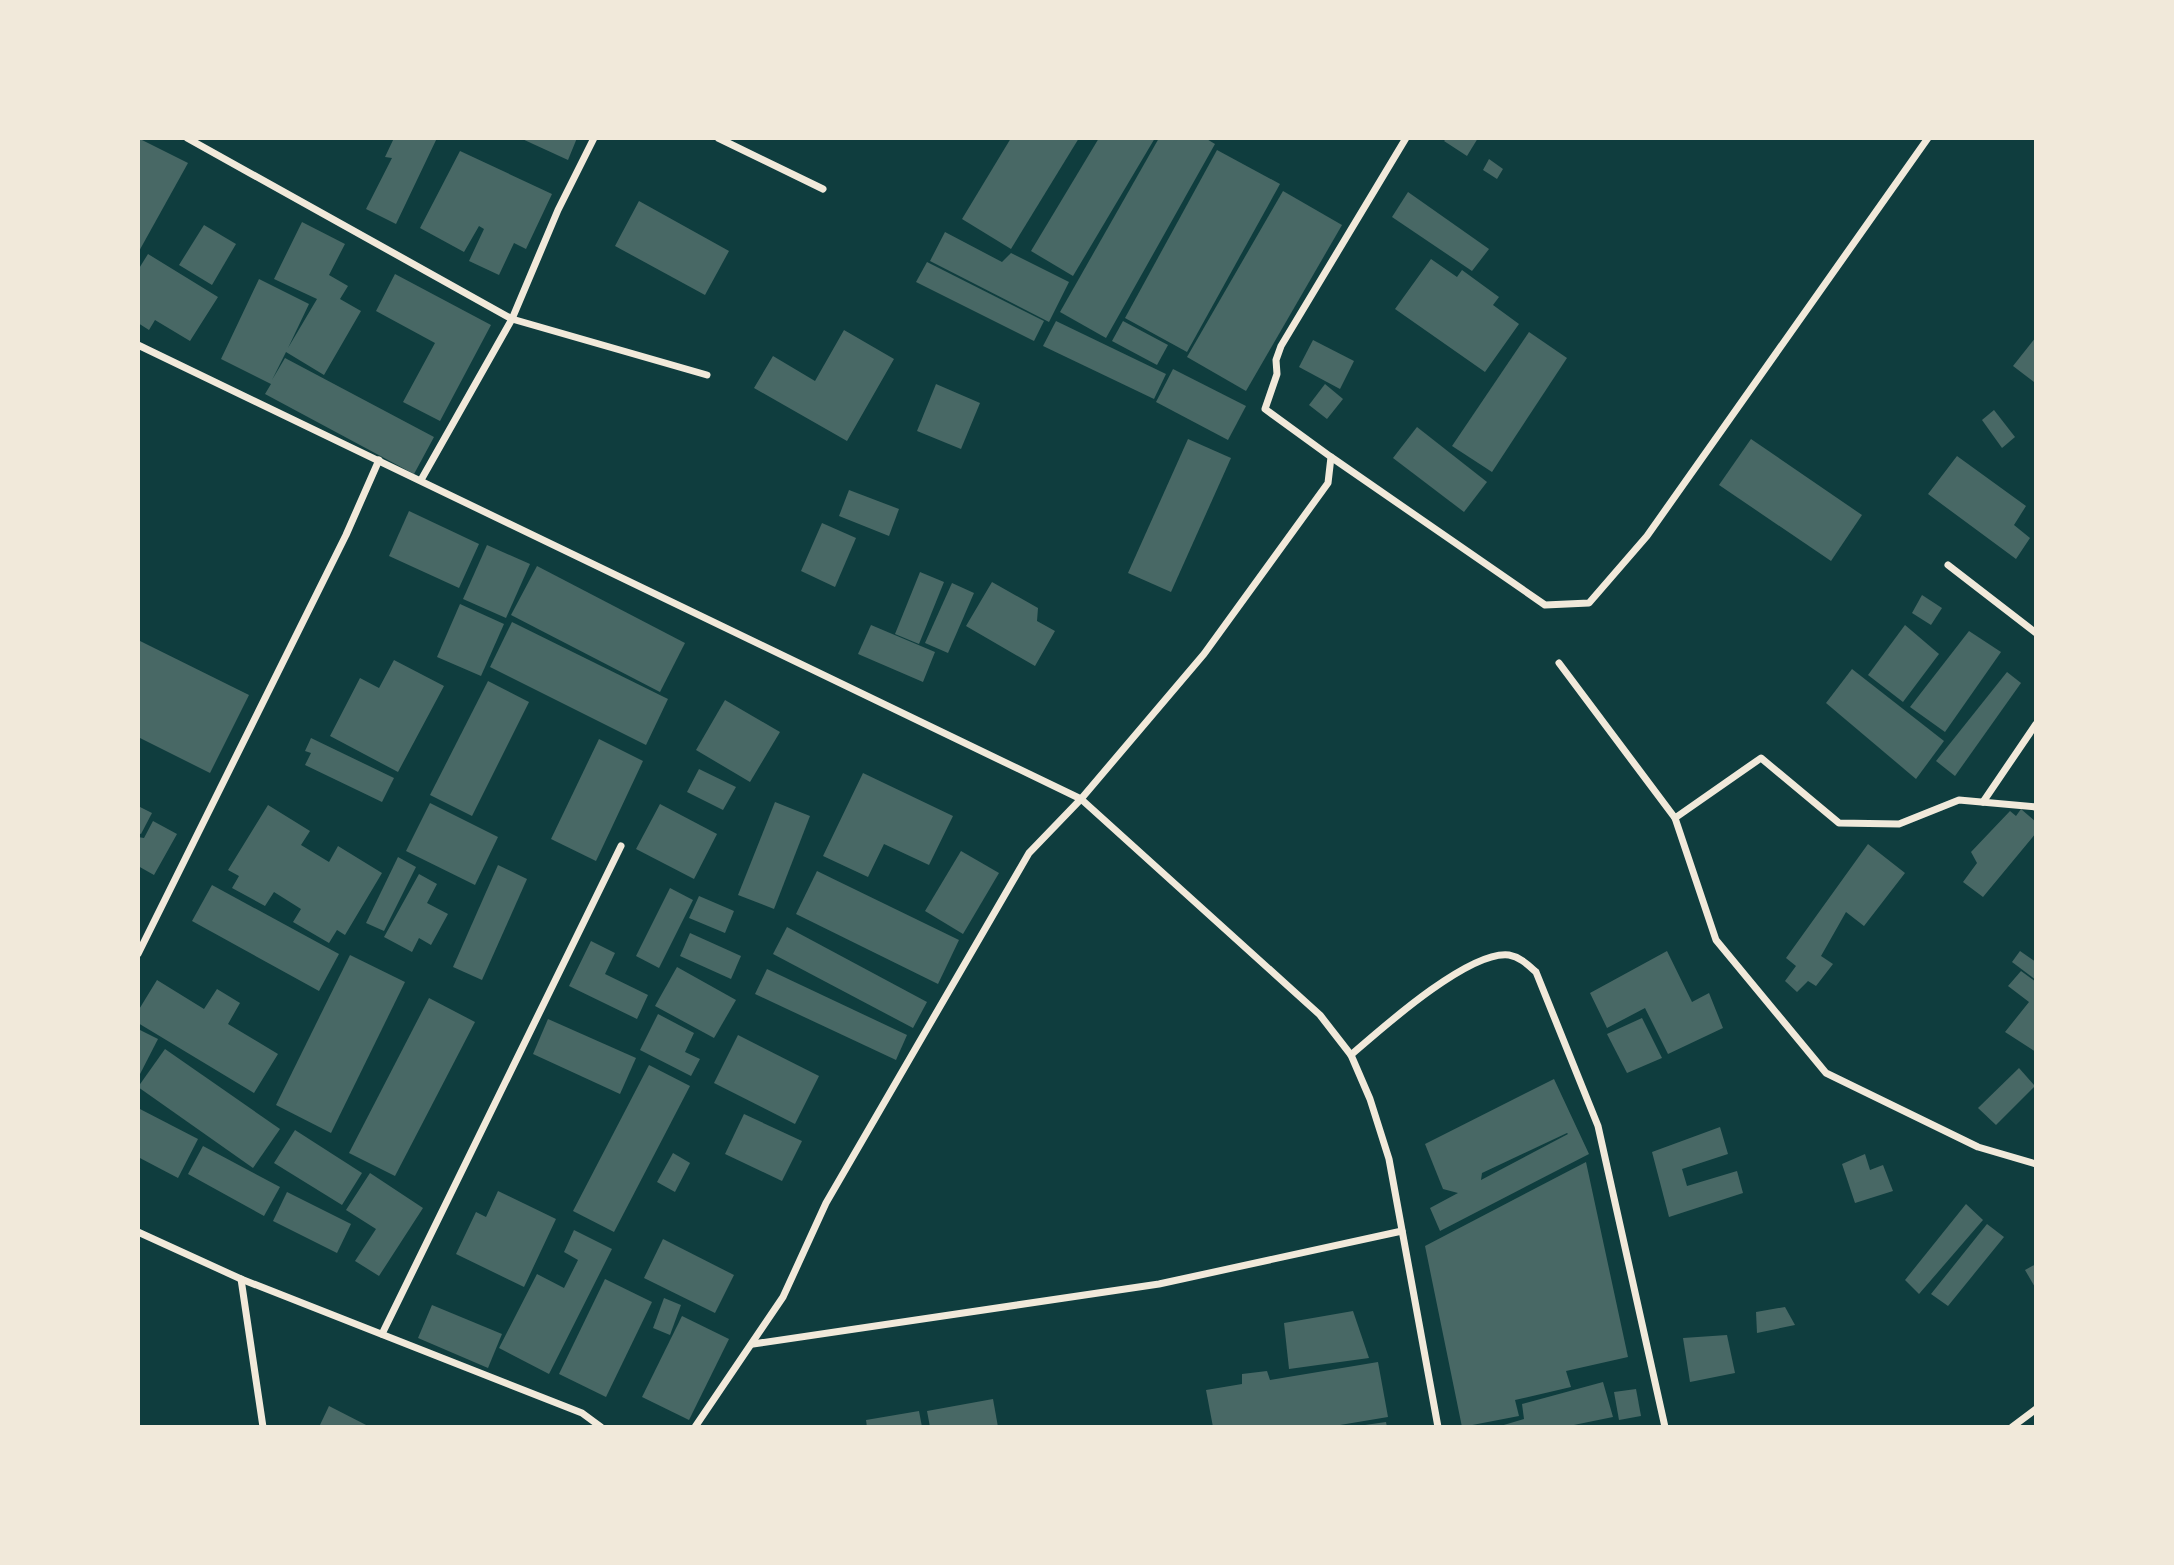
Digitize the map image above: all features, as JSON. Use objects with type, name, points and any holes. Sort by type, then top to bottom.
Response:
[{"type":"street","points":[[187,138],[512,319],[707,375]]},
{"type":"street","points":[[421,480],[512,319],[594,138]]},
{"type":"street","points":[[718,138],[823,189]]},
{"type":"street","points":[[1406,138],[1281,346],[1276,360],[1277,374],[1265,409],[1545,605],[1589,603],[1647,536],[1928,138]]},
{"type":"street","points":[[138,345],[1081,799],[1320,1015],[1351,1055],[1370,1098],[1389,1159],[1438,1427]]},
{"type":"street","points":[[695,1427],[783,1297],[826,1203],[1029,853],[1081,799],[1204,654],[1316,502],[1328,483],[1331,457]]},
{"type":"street","points":[[138,954],[346,535],[379,460]]},
{"type":"street","points":[[1948,565],[2036,633]]},
{"type":"street","points":[[1559,663],[1675,818],[1716,940],[1826,1073],[1978,1147],[2036,1164]]},
{"type":"street","points":[[1983,802],[2036,724]]},
{"type":"street","points":[[1675,818],[1761,758],[1839,823],[1899,824],[1959,800],[2036,807]]},
{"type":"street","points":[[382,1334],[621,846]]},
{"type":"street","points":[[1351,1055],[1418,997],[1486,960],[1508,955],[1523,960],[1536,972],[1598,1126],[1665,1427]]},
{"type":"street","points":[[753,1344],[1159,1284],[1402,1231]]},
{"type":"street","points":[[138,1232],[241,1279],[582,1413],[601,1427]]},
{"type":"street","points":[[241,1279],[263,1427]]},
{"type":"street","points":[[2012,1427],[2036,1409]]},
{"type":"building","points":[[138,138],[188,163],[138,253]]},
{"type":"building","points":[[394,138],[437,138],[396,224],[366,209],[392,158],[385,157]]},
{"type":"building","points":[[520,138],[577,138],[568,160]]},
{"type":"building","points":[[1011,138],[1079,138],[1011,249],[962,219]]},
{"type":"building","points":[[1099,138],[1155,138],[1073,276],[1031,251]]},
{"type":"building","points":[[1159,138],[1205,138],[1215,144],[1106,338],[1060,312]]},
{"type":"building","points":[[1447,138],[1478,138],[1467,156],[1444,141]]},
{"type":"building","points":[[1217,150],[1280,184],[1187,352],[1125,318]]},
{"type":"building","points":[[460,151],[552,194],[526,249],[514,243],[499,275],[469,261],[484,229],[479,226],[464,252],[420,228]]},
{"type":"building","points":[[1489,159],[1503,169],[1497,179],[1483,170]]},
{"type":"building","points":[[1283,191],[1342,225],[1246,391],[1187,357]]},
{"type":"building","points":[[1408,192],[1489,249],[1472,271],[1392,217]]},
{"type":"building","points":[[639,201],[729,251],[705,295],[615,246]]},
{"type":"building","points":[[302,222],[345,244],[329,275],[348,286],[340,299],[361,311],[324,375],[286,352],[272,380],[285,358],[434,437],[414,474],[265,394],[271,384],[221,359],[259,279],[309,304],[288,348],[317,299],[274,279]]},
{"type":"building","points":[[204,225],[236,244],[212,285],[179,265]]},
{"type":"building","points":[[945,232],[1002,262],[1011,253],[1069,282],[1049,322],[930,261]]},
{"type":"building","points":[[148,254],[218,297],[190,341],[155,320],[149,330],[138,323],[138,270]]},
{"type":"building","points":[[1431,259],[1457,277],[1462,270],[1499,297],[1493,305],[1519,324],[1485,372],[1395,309]]},
{"type":"building","points":[[927,262],[1044,321],[1034,341],[916,282]]},
{"type":"building","points":[[395,274],[491,325],[440,421],[403,402],[435,343],[376,311]]},
{"type":"building","points":[[1056,321],[1166,374],[1154,399],[1043,346]]},
{"type":"building","points":[[1123,321],[1168,345],[1157,365],[1112,341]]},
{"type":"building","points":[[844,330],[894,359],[847,441],[754,388],[773,356],[815,381]]},
{"type":"building","points":[[1529,332],[1567,358],[1492,472],[1452,446]]},
{"type":"building","points":[[2036,337],[2036,380],[2034,382],[2013,366]]},
{"type":"building","points":[[1313,340],[1354,361],[1340,389],[1299,367]]},
{"type":"building","points":[[1173,369],[1246,406],[1228,440],[1156,402]]},
{"type":"building","points":[[936,384],[980,403],[961,449],[917,431]]},
{"type":"building","points":[[1325,384],[1343,399],[1327,419],[1309,405]]},
{"type":"building","points":[[1994,410],[2015,437],[2002,448],[1982,420]]},
{"type":"building","points":[[1417,427],[1487,482],[1464,512],[1393,458]]},
{"type":"building","points":[[1188,439],[1231,458],[1171,592],[1128,573]]},
{"type":"building","points":[[1751,439],[1862,515],[1831,561],[1719,485]]},
{"type":"building","points":[[1957,456],[2026,506],[2014,525],[2030,538],[2016,559],[1928,494]]},
{"type":"building","points":[[849,490],[899,509],[889,536],[839,516]]},
{"type":"building","points":[[409,511],[479,544],[459,588],[389,556]]},
{"type":"building","points":[[822,523],[856,538],[835,587],[801,571]]},
{"type":"building","points":[[487,545],[530,564],[506,618],[463,599]]},
{"type":"building","points":[[537,566],[685,643],[660,692],[511,615]]},
{"type":"building","points":[[920,572],[944,582],[919,644],[895,634]]},
{"type":"building","points":[[992,582],[1038,608],[1037,621],[1055,631],[1035,666],[966,626]]},
{"type":"building","points":[[952,583],[974,593],[948,653],[925,643]]},
{"type":"building","points":[[1922,595],[1942,608],[1931,625],[1912,613]]},
{"type":"building","points":[[460,604],[504,624],[481,676],[437,657]]},
{"type":"building","points":[[512,622],[668,699],[646,745],[490,667]]},
{"type":"building","points":[[871,625],[935,652],[923,682],[858,654]]},
{"type":"building","points":[[1905,625],[1939,654],[1903,702],[1868,675]]},
{"type":"building","points":[[1969,631],[2001,652],[1945,732],[1910,707]]},
{"type":"building","points":[[138,640],[249,695],[210,773],[138,737]]},
{"type":"building","points":[[394,660],[444,686],[398,772],[330,736],[360,678],[379,688]]},
{"type":"building","points":[[1852,669],[1944,741],[1916,779],[1826,703]]},
{"type":"building","points":[[2007,672],[2021,683],[1955,776],[1936,761]]},
{"type":"building","points":[[488,681],[529,702],[472,816],[430,795]]},
{"type":"building","points":[[725,700],[780,732],[750,782],[696,750]]},
{"type":"building","points":[[311,738],[394,778],[382,802],[305,765],[311,753],[305,751]]},
{"type":"building","points":[[599,739],[643,761],[596,861],[551,839]]},
{"type":"building","points":[[699,769],[736,787],[723,810],[687,792]]},
{"type":"building","points":[[863,773],[953,816],[929,865],[884,844],[868,877],[823,856]]},
{"type":"building","points":[[775,802],[810,816],[774,909],[738,895]]},
{"type":"building","points":[[430,803],[498,837],[475,885],[406,851]]},
{"type":"building","points":[[660,804],[717,834],[694,879],[636,849]]},
{"type":"building","points":[[268,805],[310,831],[301,845],[329,862],[338,846],[382,873],[345,935],[337,930],[329,943],[293,922],[301,909],[274,892],[265,906],[232,888],[239,876],[228,870]]},
{"type":"building","points":[[138,806],[152,813],[141,834],[138,833]]},
{"type":"building","points":[[2021,809],[2036,822],[2036,833],[1983,897],[1963,882],[1977,863],[1971,852],[2010,811],[2016,816]]},
{"type":"building","points":[[153,821],[177,834],[154,875],[138,866],[138,837],[144,838]]},
{"type":"building","points":[[1868,844],[1905,873],[1864,926],[1846,912],[1821,956],[1833,964],[1816,986],[1808,981],[1797,992],[1785,981],[1796,966],[1786,958]]},
{"type":"building","points":[[961,851],[999,873],[963,934],[925,911]]},
{"type":"building","points":[[398,857],[416,867],[384,931],[366,923]]},
{"type":"building","points":[[498,865],[527,879],[482,980],[453,967]]},
{"type":"building","points":[[817,871],[959,940],[938,984],[796,914]]},
{"type":"building","points":[[419,874],[437,884],[427,903],[448,914],[431,945],[419,938],[412,952],[384,937]]},
{"type":"building","points":[[212,885],[339,954],[319,991],[192,921]]},
{"type":"building","points":[[670,888],[693,900],[659,968],[636,956]]},
{"type":"building","points":[[699,896],[734,911],[725,933],[689,918]]},
{"type":"building","points":[[787,927],[927,1002],[913,1028],[773,954]]},
{"type":"building","points":[[690,933],[741,956],[731,979],[680,956]]},
{"type":"building","points":[[591,941],[615,953],[605,974],[648,995],[637,1019],[569,986]]},
{"type":"building","points":[[1667,951],[1692,1002],[1709,993],[1723,1028],[1668,1054],[1645,1008],[1607,1028],[1590,993]]},
{"type":"building","points":[[2020,951],[2036,962],[2036,980],[2012,962]]},
{"type":"building","points":[[350,955],[405,982],[331,1133],[276,1105]]},
{"type":"building","points":[[677,967],[736,1000],[714,1038],[655,1006]]},
{"type":"building","points":[[767,969],[907,1035],[896,1060],[755,994]]},
{"type":"building","points":[[2021,971],[2036,982],[2036,1052],[2005,1032],[2029,1002],[2008,986]]},
{"type":"building","points":[[157,980],[204,1009],[217,989],[240,1003],[228,1024],[278,1054],[254,1093],[138,1023],[138,1011]]},
{"type":"building","points":[[429,998],[475,1022],[395,1176],[349,1153]]},
{"type":"building","points":[[658,1014],[694,1033],[685,1052],[700,1059],[691,1076],[640,1050]]},
{"type":"building","points":[[1642,1018],[1662,1058],[1627,1073],[1607,1034]]},
{"type":"building","points":[[548,1019],[636,1058],[620,1094],[533,1054]]},
{"type":"building","points":[[138,1029],[158,1039],[138,1078]]},
{"type":"building","points":[[738,1035],[819,1076],[795,1124],[714,1083]]},
{"type":"building","points":[[165,1049],[280,1129],[253,1168],[138,1087]]},
{"type":"building","points":[[649,1065],[690,1086],[614,1232],[573,1211]]},
{"type":"building","points":[[2019,1068],[2035,1086],[1996,1125],[1978,1108]]},
{"type":"building","points":[[1554,1079],[1589,1154],[1440,1231],[1430,1208],[1458,1193],[1443,1189],[1425,1144]],"holes":[[[1568,1134],[1481,1180],[1482,1173]]]},
{"type":"building","points":[[138,1108],[198,1139],[178,1178],[138,1157]]},
{"type":"building","points":[[744,1114],[802,1141],[782,1181],[725,1154]]},
{"type":"building","points":[[1720,1127],[1728,1154],[1682,1169],[1687,1186],[1737,1171],[1743,1193],[1669,1217],[1652,1152]]},
{"type":"building","points":[[295,1130],[362,1173],[342,1205],[274,1163]]},
{"type":"building","points":[[203,1146],[280,1187],[264,1216],[188,1174]]},
{"type":"building","points":[[673,1153],[690,1163],[675,1192],[657,1182]]},
{"type":"building","points":[[1865,1154],[1870,1170],[1883,1165],[1893,1191],[1855,1203],[1842,1164]]},
{"type":"building","points":[[1586,1162],[1628,1357],[1566,1371],[1571,1387],[1515,1400],[1519,1416],[1462,1427],[1425,1246]]},
{"type":"building","points":[[370,1173],[423,1208],[379,1276],[355,1261],[376,1229],[346,1210]]},
{"type":"building","points":[[498,1191],[556,1219],[524,1287],[456,1254],[476,1212],[486,1217]]},
{"type":"building","points":[[287,1192],[351,1224],[337,1253],[273,1221]]},
{"type":"building","points":[[1966,1204],[1983,1220],[1919,1294],[1905,1280]]},
{"type":"building","points":[[1987,1224],[2004,1237],[1948,1306],[1931,1294]]},
{"type":"building","points":[[574,1230],[612,1249],[549,1374],[499,1348],[537,1274],[564,1288],[578,1260],[564,1252]]},
{"type":"building","points":[[663,1239],[734,1275],[715,1313],[644,1278]]},
{"type":"building","points":[[2036,1264],[2036,1289],[2025,1270]]},
{"type":"building","points":[[605,1279],[652,1302],[606,1397],[559,1374]]},
{"type":"building","points":[[664,1298],[681,1305],[670,1335],[653,1328]]},
{"type":"building","points":[[432,1305],[502,1334],[488,1368],[418,1338]]},
{"type":"building","points":[[1785,1307],[1795,1325],[1757,1333],[1756,1312]]},
{"type":"building","points":[[1353,1311],[1369,1358],[1289,1369],[1284,1323]]},
{"type":"building","points":[[682,1316],[729,1339],[689,1420],[642,1397]]},
{"type":"building","points":[[1727,1335],[1735,1373],[1690,1382],[1683,1338]]},
{"type":"building","points":[[1378,1362],[1388,1417],[1328,1427],[1213,1427],[1206,1390],[1242,1384],[1242,1374],[1267,1371],[1270,1380]]},
{"type":"building","points":[[1603,1382],[1613,1417],[1564,1427],[1497,1427],[1524,1419],[1522,1404]]},
{"type":"building","points":[[1636,1389],[1641,1416],[1619,1420],[1614,1392]]},
{"type":"building","points":[[993,1399],[998,1427],[930,1427],[927,1411]]},
{"type":"building","points":[[329,1406],[370,1427],[319,1427]]},
{"type":"building","points":[[919,1411],[922,1427],[867,1427],[866,1420]]},
{"type":"building","points":[[1386,1422],[1387,1427],[1365,1427],[1365,1425]]}]
